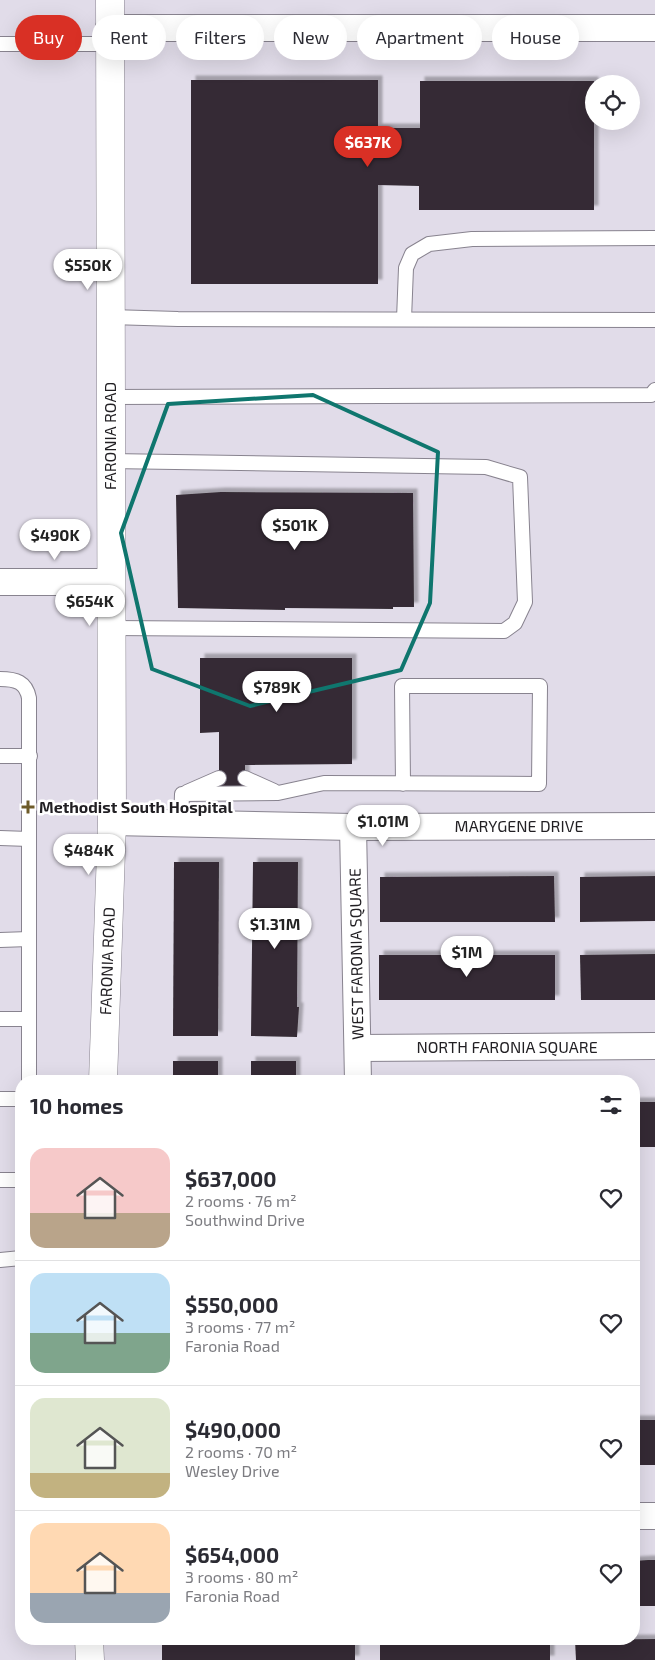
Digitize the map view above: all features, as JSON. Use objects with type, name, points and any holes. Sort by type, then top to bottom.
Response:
[{"type":"street","name":"FARONIA ROAD","points":[[110,0],[110,15]]},
{"type":"street","points":[[166,35],[655,28]]},
{"type":"street","name":"FARONIA ROAD","points":[[103,1075],[112,822],[109,60]]},
{"type":"street","points":[[0,582],[111,582]]},
{"type":"street","name":"MARYGENE DRIVE","points":[[112,822],[353,827],[655,826]]},
{"type":"street","name":"WEST FARONIA SQUARE","points":[[353,827],[358,1075]]},
{"type":"street","name":"NORTH FARONIA SQUARE","points":[[358,1048],[655,1046]]},
{"type":"street","points":[[640,1516],[655,1516]]},
{"type":"street","points":[[90,1645],[90,1660]]},
{"type":"lane","points":[[0,44],[92,37]]},
{"type":"lane","points":[[404,319],[406,268],[412,254],[429,244],[472,239],[655,238]]},
{"type":"lane","points":[[110,317],[655,320]]},
{"type":"lane","points":[[110,397],[651,395],[655,390]]},
{"type":"lane","points":[[110,461],[486,467],[520,477],[526,602],[515,623],[504,631],[111,628]]},
{"type":"lane","points":[[0,679],[16,680],[27,689],[30,756],[29,1075]]},
{"type":"lane","points":[[182,794],[278,793],[324,783],[403,784],[539,784],[540,686],[402,686],[403,784]]},
{"type":"lane","points":[[0,756],[30,756]]},
{"type":"lane","points":[[182,794],[219,778]]},
{"type":"lane","points":[[245,778],[278,793]]},
{"type":"lane","points":[[181,823],[182,794]]},
{"type":"lane","points":[[0,838],[29,838]]},
{"type":"lane","points":[[0,940],[29,940]]},
{"type":"lane","points":[[0,1018],[29,1018]]},
{"type":"lane","points":[[0,1099],[15,1099]]},
{"type":"lane","points":[[0,1180],[15,1180]]},
{"type":"lane","points":[[0,1260],[15,1259]]},
{"type":"highlighted area","points":[[313,395],[438,452],[430,603],[401,670],[250,706],[152,669],[121,533],[168,404]]},
{"type":"building","points":[[191,80],[378,80],[378,128],[420,128],[420,81],[585,81],[585,130],[594,130],[594,210],[419,210],[419,186],[378,185],[378,284],[191,284]]},
{"type":"building","points":[[221,492],[413,493],[414,607],[393,607],[393,609],[285,608],[285,610],[178,608],[176,495]]},
{"type":"building","points":[[200,658],[352,658],[352,764],[245,765],[245,790],[219,790],[219,732],[200,733]]},
{"type":"building","points":[[174,862],[219,862],[218,1036],[173,1036]]},
{"type":"building","points":[[253,862],[298,862],[297,1007],[299,1007],[297,1037],[251,1036]]},
{"type":"building","points":[[554,876],[555,922],[380,922],[380,877]]},
{"type":"building","points":[[655,876],[655,921],[580,922],[580,877]]},
{"type":"building","points":[[655,954],[655,1000],[581,1000],[580,955]]},
{"type":"building","points":[[379,955],[555,955],[555,1000],[379,1000]]},
{"type":"building","points":[[173,1061],[218,1061],[218,1075],[173,1075]]},
{"type":"building","points":[[251,1061],[296,1061],[296,1075],[251,1075]]},
{"type":"building","points":[[640,1102],[655,1102],[655,1147],[640,1147]]},
{"type":"building","points":[[640,1420],[655,1420],[655,1465],[640,1465]]},
{"type":"building","points":[[655,1560],[655,1606],[640,1606],[640,1561]]},
{"type":"building","points":[[640,1639],[655,1639],[655,1660],[576,1660],[575,1645],[640,1645]]},
{"type":"building","points":[[162,1645],[355,1645],[355,1660],[162,1660]]},
{"type":"building","points":[[380,1645],[550,1645],[550,1660],[380,1660]]},
{"type":"place","name":"Methodist South Hospital","points":[[28,807]]}]
